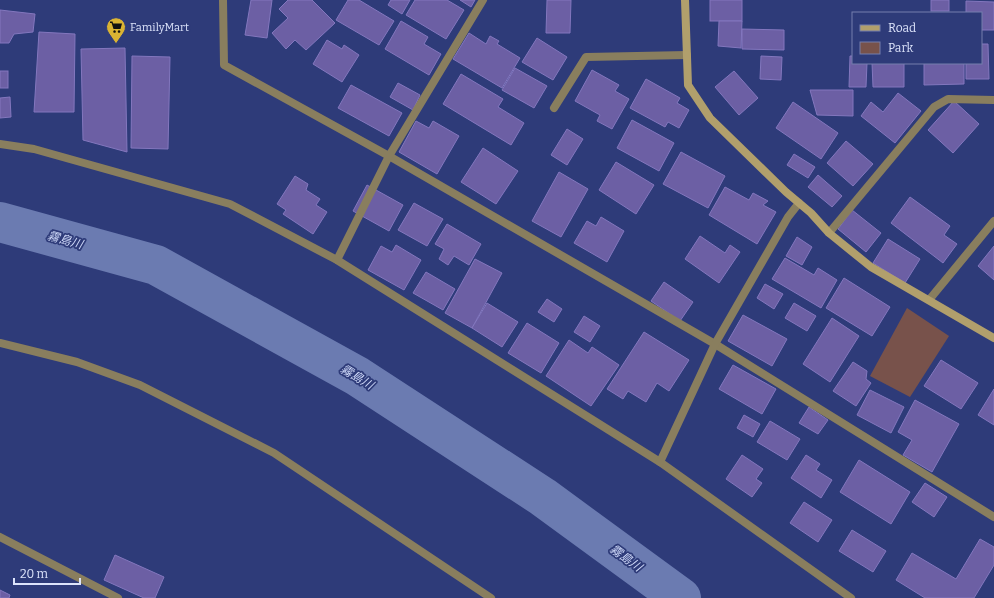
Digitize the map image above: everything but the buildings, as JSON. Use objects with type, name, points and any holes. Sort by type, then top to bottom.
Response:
[{"type":"street","points":[[224,0],[224,65],[389,156],[715,344],[994,517]]},
{"type":"street","points":[[337,260],[389,156],[483,0]]},
{"type":"street","points":[[685,0],[688,85],[710,118],[829,233],[871,267],[994,338]]},
{"type":"street","points":[[554,108],[586,57],[687,55]]},
{"type":"street","points":[[829,233],[934,107],[948,99],[994,100]]},
{"type":"street","points":[[0,144],[34,150],[230,204],[337,260],[660,462],[851,598]]},
{"type":"street","points":[[660,462],[715,344],[788,217],[799,203]]},
{"type":"street","points":[[930,300],[994,221]]},
{"type":"street","points":[[0,343],[77,362],[140,385],[274,453],[491,598]]},
{"type":"street","points":[[0,537],[118,598]]},
{"type":"green space","points":[[907,308],[949,336],[910,397],[870,376]]},
{"type":"waterway","name":"霧島川","points":[[0,222],[156,265],[357,376],[543,497],[681,598]]},
{"type":"place","name":"FamilyMart","points":[[116,44]]}]
